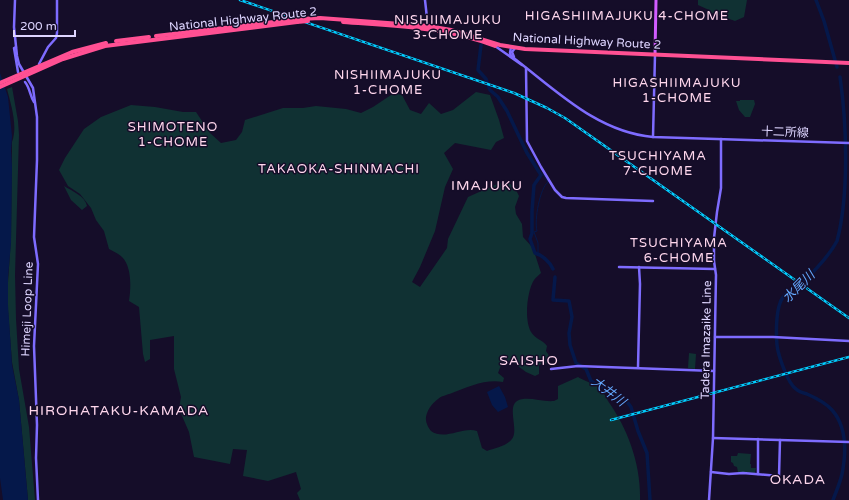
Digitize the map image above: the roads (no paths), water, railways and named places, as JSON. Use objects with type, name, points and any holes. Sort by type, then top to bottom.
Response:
[{"type":"highway","name":"National Highway Route 2","points":[[25,74],[73,55],[112,44],[320,18],[429,27],[457,31],[513,48],[558,52],[849,63]]},
{"type":"highway","name":"National Highway Route 2","points":[[0,87],[40,66],[72,52],[95,45],[291,20],[429,27],[495,46]]},
{"type":"highway","name":"National Highway Route 2","points":[[0,83],[10,81]]},
{"type":"main road","points":[[655,55],[656,0]]},
{"type":"street","points":[[15,0],[13,23],[16,47],[14,48],[18,72]]},
{"type":"street","points":[[40,66],[39,64],[48,47],[56,38],[57,0]]},
{"type":"street","points":[[425,0],[429,27]]},
{"type":"street","points":[[495,46],[526,68]]},
{"type":"street","name":"Himeji Loop Line","points":[[16,47],[19,64],[33,88],[37,118],[34,237],[38,264],[34,346],[38,500]]},
{"type":"street","points":[[513,48],[510,54],[515,59],[578,108],[601,122],[628,132],[653,137],[721,139]]},
{"type":"street","points":[[653,137],[655,55]]},
{"type":"street","points":[[526,68],[527,142],[559,194],[566,198],[653,201]]},
{"type":"street","points":[[25,82],[34,102]]},
{"type":"street","name":"十二所線","points":[[721,139],[849,143]]},
{"type":"street","name":"Tadera Imazaike Line","points":[[709,500],[713,438],[715,337],[716,275],[714,238],[721,188],[721,139]]},
{"type":"street","points":[[619,267],[715,269]]},
{"type":"street","points":[[638,367],[639,268]]},
{"type":"street","points":[[715,337],[773,337],[849,341]]},
{"type":"street","points":[[551,369],[578,366],[638,367],[714,371]]},
{"type":"street","points":[[713,438],[849,442]]},
{"type":"street","points":[[758,439],[758,474]]},
{"type":"street","points":[[711,472],[779,476],[780,440]]},
{"type":"water","points":[[0,73],[8,97],[12,136],[11,243],[8,277],[8,305],[12,365],[19,400],[28,500],[3,500],[0,478]]},
{"type":"water","points":[[499,386],[508,407],[498,412],[492,405],[487,392]]},
{"type":"waterway","name":"水尾川","points":[[816,0],[824,21],[837,67]]},
{"type":"waterway","name":"大井川","points":[[481,45],[478,70],[486,79],[490,90],[498,97],[507,111],[527,153],[541,175],[534,185],[532,233],[530,239],[535,253],[546,259],[553,269]]},
{"type":"waterway","name":"水尾川","points":[[833,500],[843,466],[845,449],[843,432],[837,417],[827,405],[814,397],[798,391],[793,386],[787,376],[779,355],[776,330],[779,308],[784,296],[813,272],[837,241],[844,203],[846,160],[840,77]]},
{"type":"waterway","points":[[538,254],[538,243],[534,232],[537,231],[536,220],[540,197],[545,185],[548,182],[543,174]]},
{"type":"waterway","name":"大井川","points":[[555,277],[553,300],[569,301],[572,317],[569,333],[570,345],[576,363],[586,369],[591,381],[616,395],[628,403],[631,407],[638,431],[647,453],[650,500]]},
{"type":"railway","points":[[240,0],[514,93],[547,108],[565,118],[849,318]]},
{"type":"railway","points":[[611,420],[849,357]]},
{"type":"district","name":"HIGASHIIMAJUKU 4-CHOME","points":[[627,15]]},
{"type":"district","name":"NISHIIMAJUKU 3-CHOME","points":[[448,26]]},
{"type":"district","name":"NISHIIMAJUKU 1-CHOME","points":[[388,82]]},
{"type":"district","name":"HIGASHIIMAJUKU 1-CHOME","points":[[677,90]]},
{"type":"district","name":"SHIMOTENO 1-CHOME","points":[[173,134]]},
{"type":"district","name":"TSUCHIYAMA 7-CHOME","points":[[658,162]]},
{"type":"district","name":"TAKAOKA-SHINMACHI","points":[[339,168]]},
{"type":"district","name":"IMAJUKU","points":[[487,185]]},
{"type":"district","name":"TSUCHIYAMA 6-CHOME","points":[[679,250]]},
{"type":"district","name":"SAISHO","points":[[529,360]]},
{"type":"district","name":"HIROHATAKU-KAMADA","points":[[119,410]]},
{"type":"district","name":"OKADA","points":[[798,479]]}]
